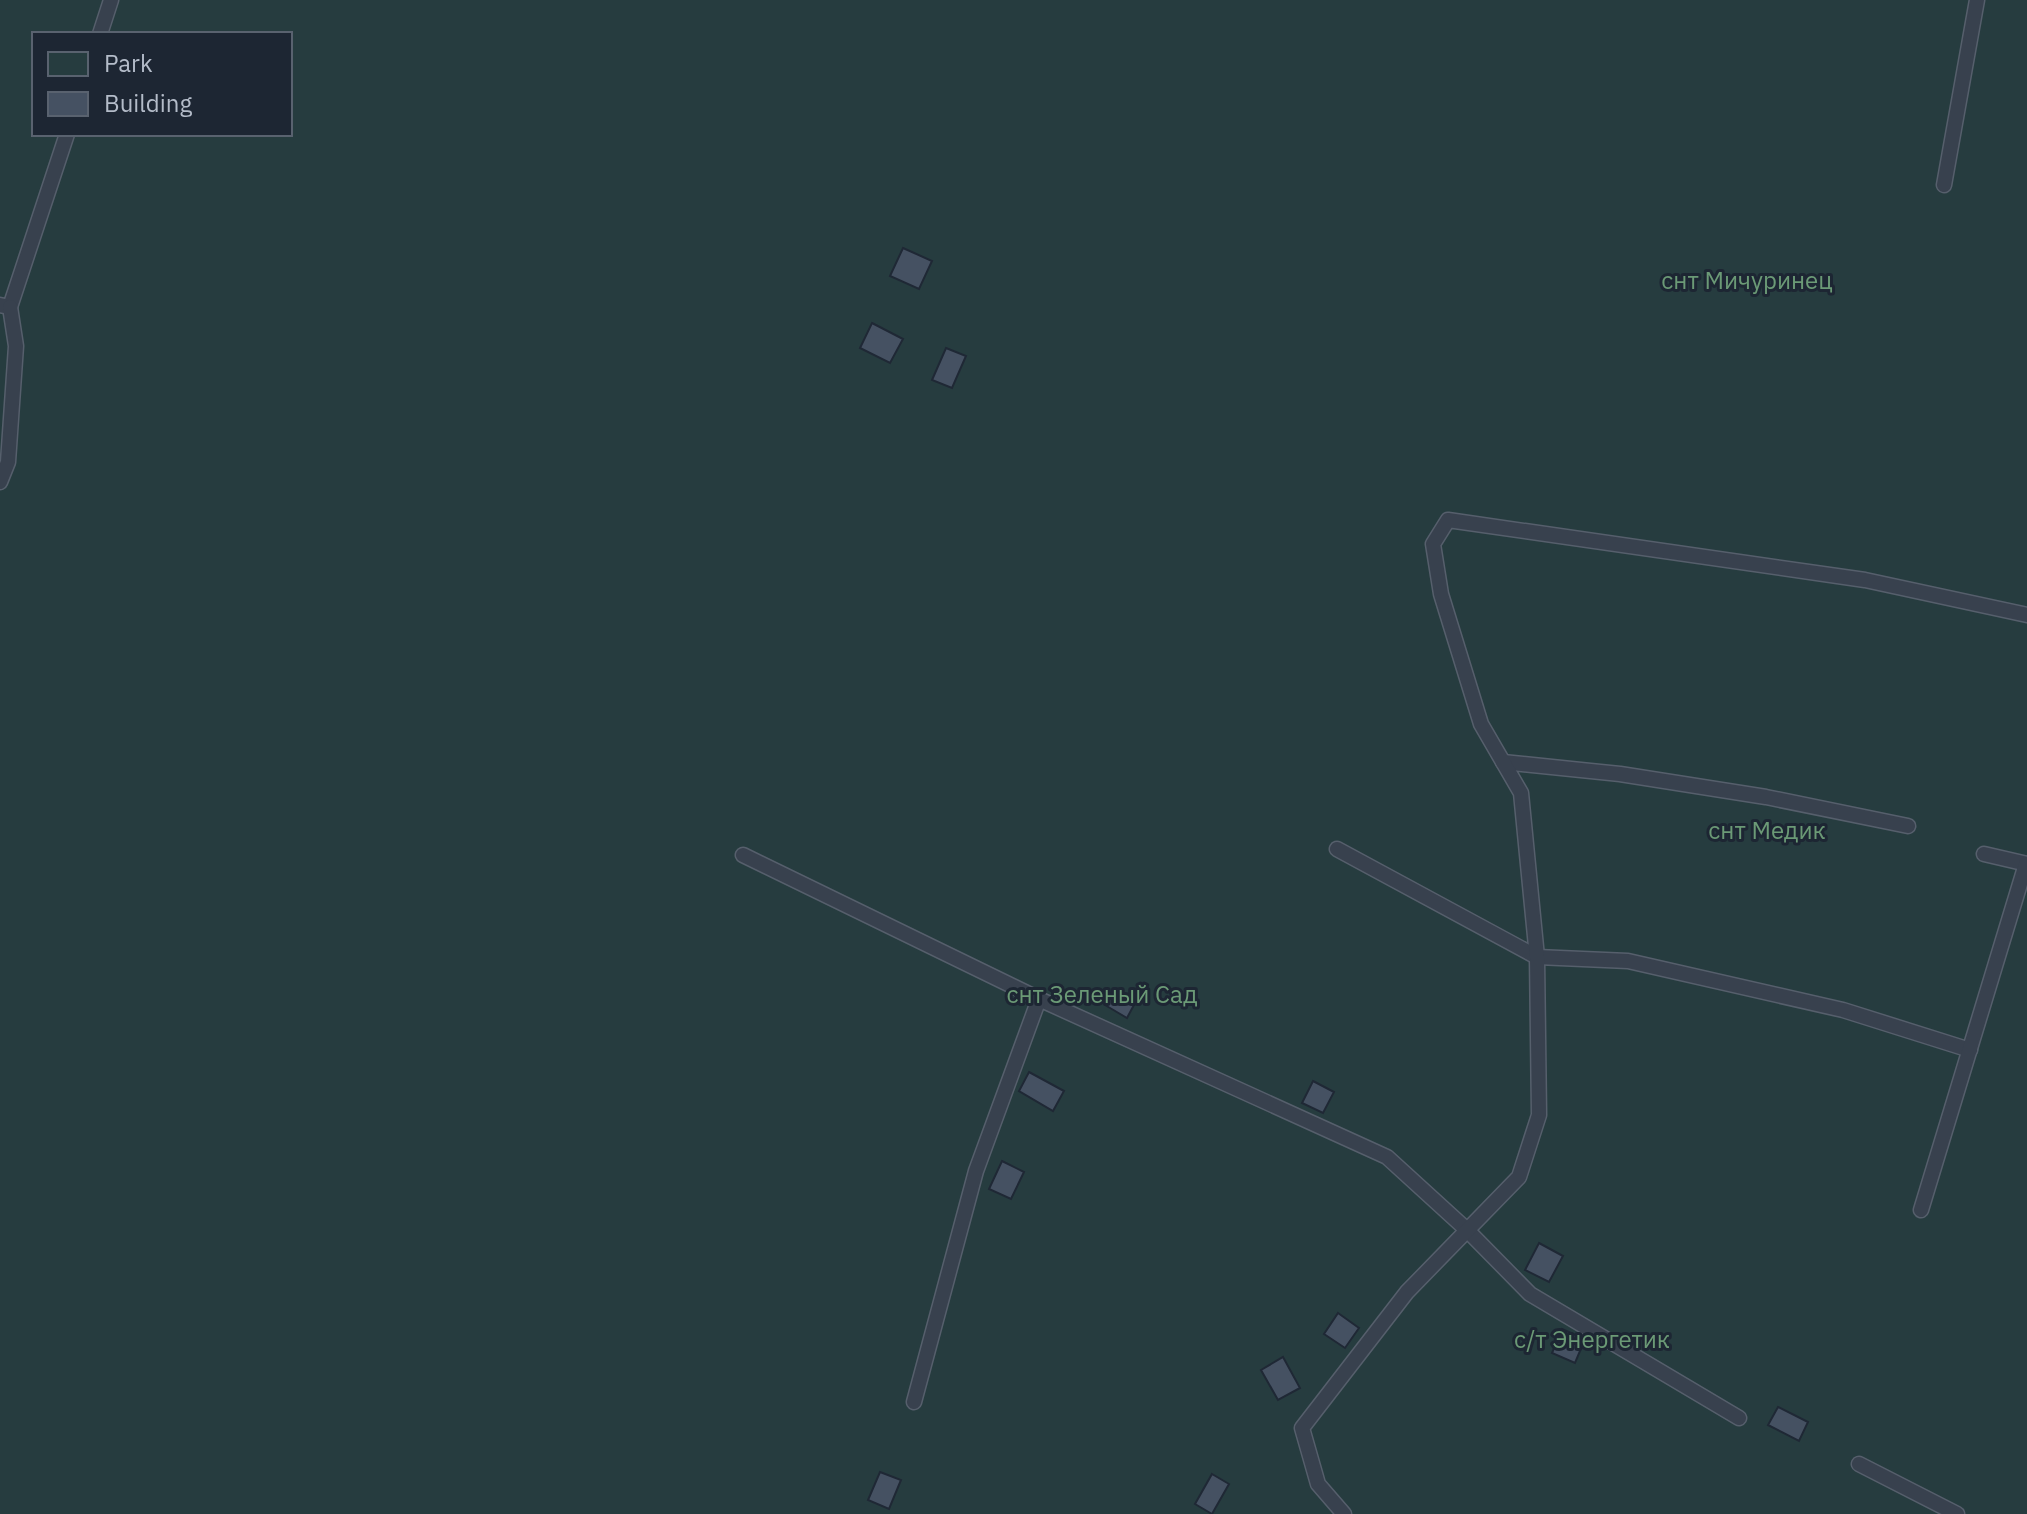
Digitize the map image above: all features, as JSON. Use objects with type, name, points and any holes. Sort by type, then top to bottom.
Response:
[{"type":"lane","points":[[101,32],[111,0]]},
{"type":"lane","points":[[1944,185],[1977,0]]},
{"type":"lane","points":[[0,482],[8,462],[16,346],[5,306],[66,136]]},
{"type":"lane","points":[[1344,1514],[1318,1484],[1302,1428],[1407,1292],[1519,1177],[1539,1115],[1537,957],[1521,793],[1481,724],[1441,594],[1433,544],[1448,520],[1865,580],[2027,615]]},
{"type":"lane","points":[[1503,762],[1620,774],[1751,794],[1908,826]]},
{"type":"lane","points":[[1337,849],[1537,957],[1628,961],[1843,1010],[1970,1050]]},
{"type":"lane","points":[[1921,1210],[2027,864],[1984,854]]},
{"type":"lane","points":[[743,855],[1039,999],[1387,1157],[1467,1230],[1530,1294],[1739,1418]]},
{"type":"lane","points":[[914,1402],[976,1171],[1039,999]]},
{"type":"lane","points":[[1859,1464],[1957,1514]]},
{"type":"green space","points":[[0,0],[2027,0],[2027,1514],[0,1514]]},
{"type":"building","points":[[903,248],[932,261],[919,289],[890,276]]},
{"type":"building","points":[[872,323],[903,339],[890,363],[860,348]]},
{"type":"building","points":[[946,348],[966,356],[952,388],[932,380]]},
{"type":"building","points":[[1113,990],[1135,1003],[1127,1018],[1105,1005]]},
{"type":"building","points":[[1029,1072],[1064,1091],[1053,1111],[1019,1091]]},
{"type":"building","points":[[1313,1081],[1334,1092],[1323,1113],[1302,1103]]},
{"type":"building","points":[[1002,1161],[1024,1172],[1011,1199],[989,1189]]},
{"type":"building","points":[[1539,1243],[1563,1256],[1549,1282],[1525,1270]]},
{"type":"building","points":[[1338,1313],[1359,1328],[1345,1348],[1324,1334]]},
{"type":"building","points":[[1562,1329],[1585,1339],[1575,1363],[1552,1353]]},
{"type":"building","points":[[1283,1357],[1300,1388],[1278,1400],[1261,1370]]},
{"type":"building","points":[[1778,1407],[1808,1422],[1799,1441],[1768,1425]]},
{"type":"building","points":[[880,1472],[901,1480],[889,1509],[868,1500]]},
{"type":"building","points":[[1212,1474],[1229,1484],[1212,1514],[1195,1504]]},
{"type":"park label","name":"снт Мичуринец","points":[[1747,280]]},
{"type":"park label","name":"снт Медик","points":[[1767,830]]},
{"type":"park label","name":"снт Зеленый Сад","points":[[1102,994]]},
{"type":"park label","name":"с/т Энергетик","points":[[1592,1339]]}]
